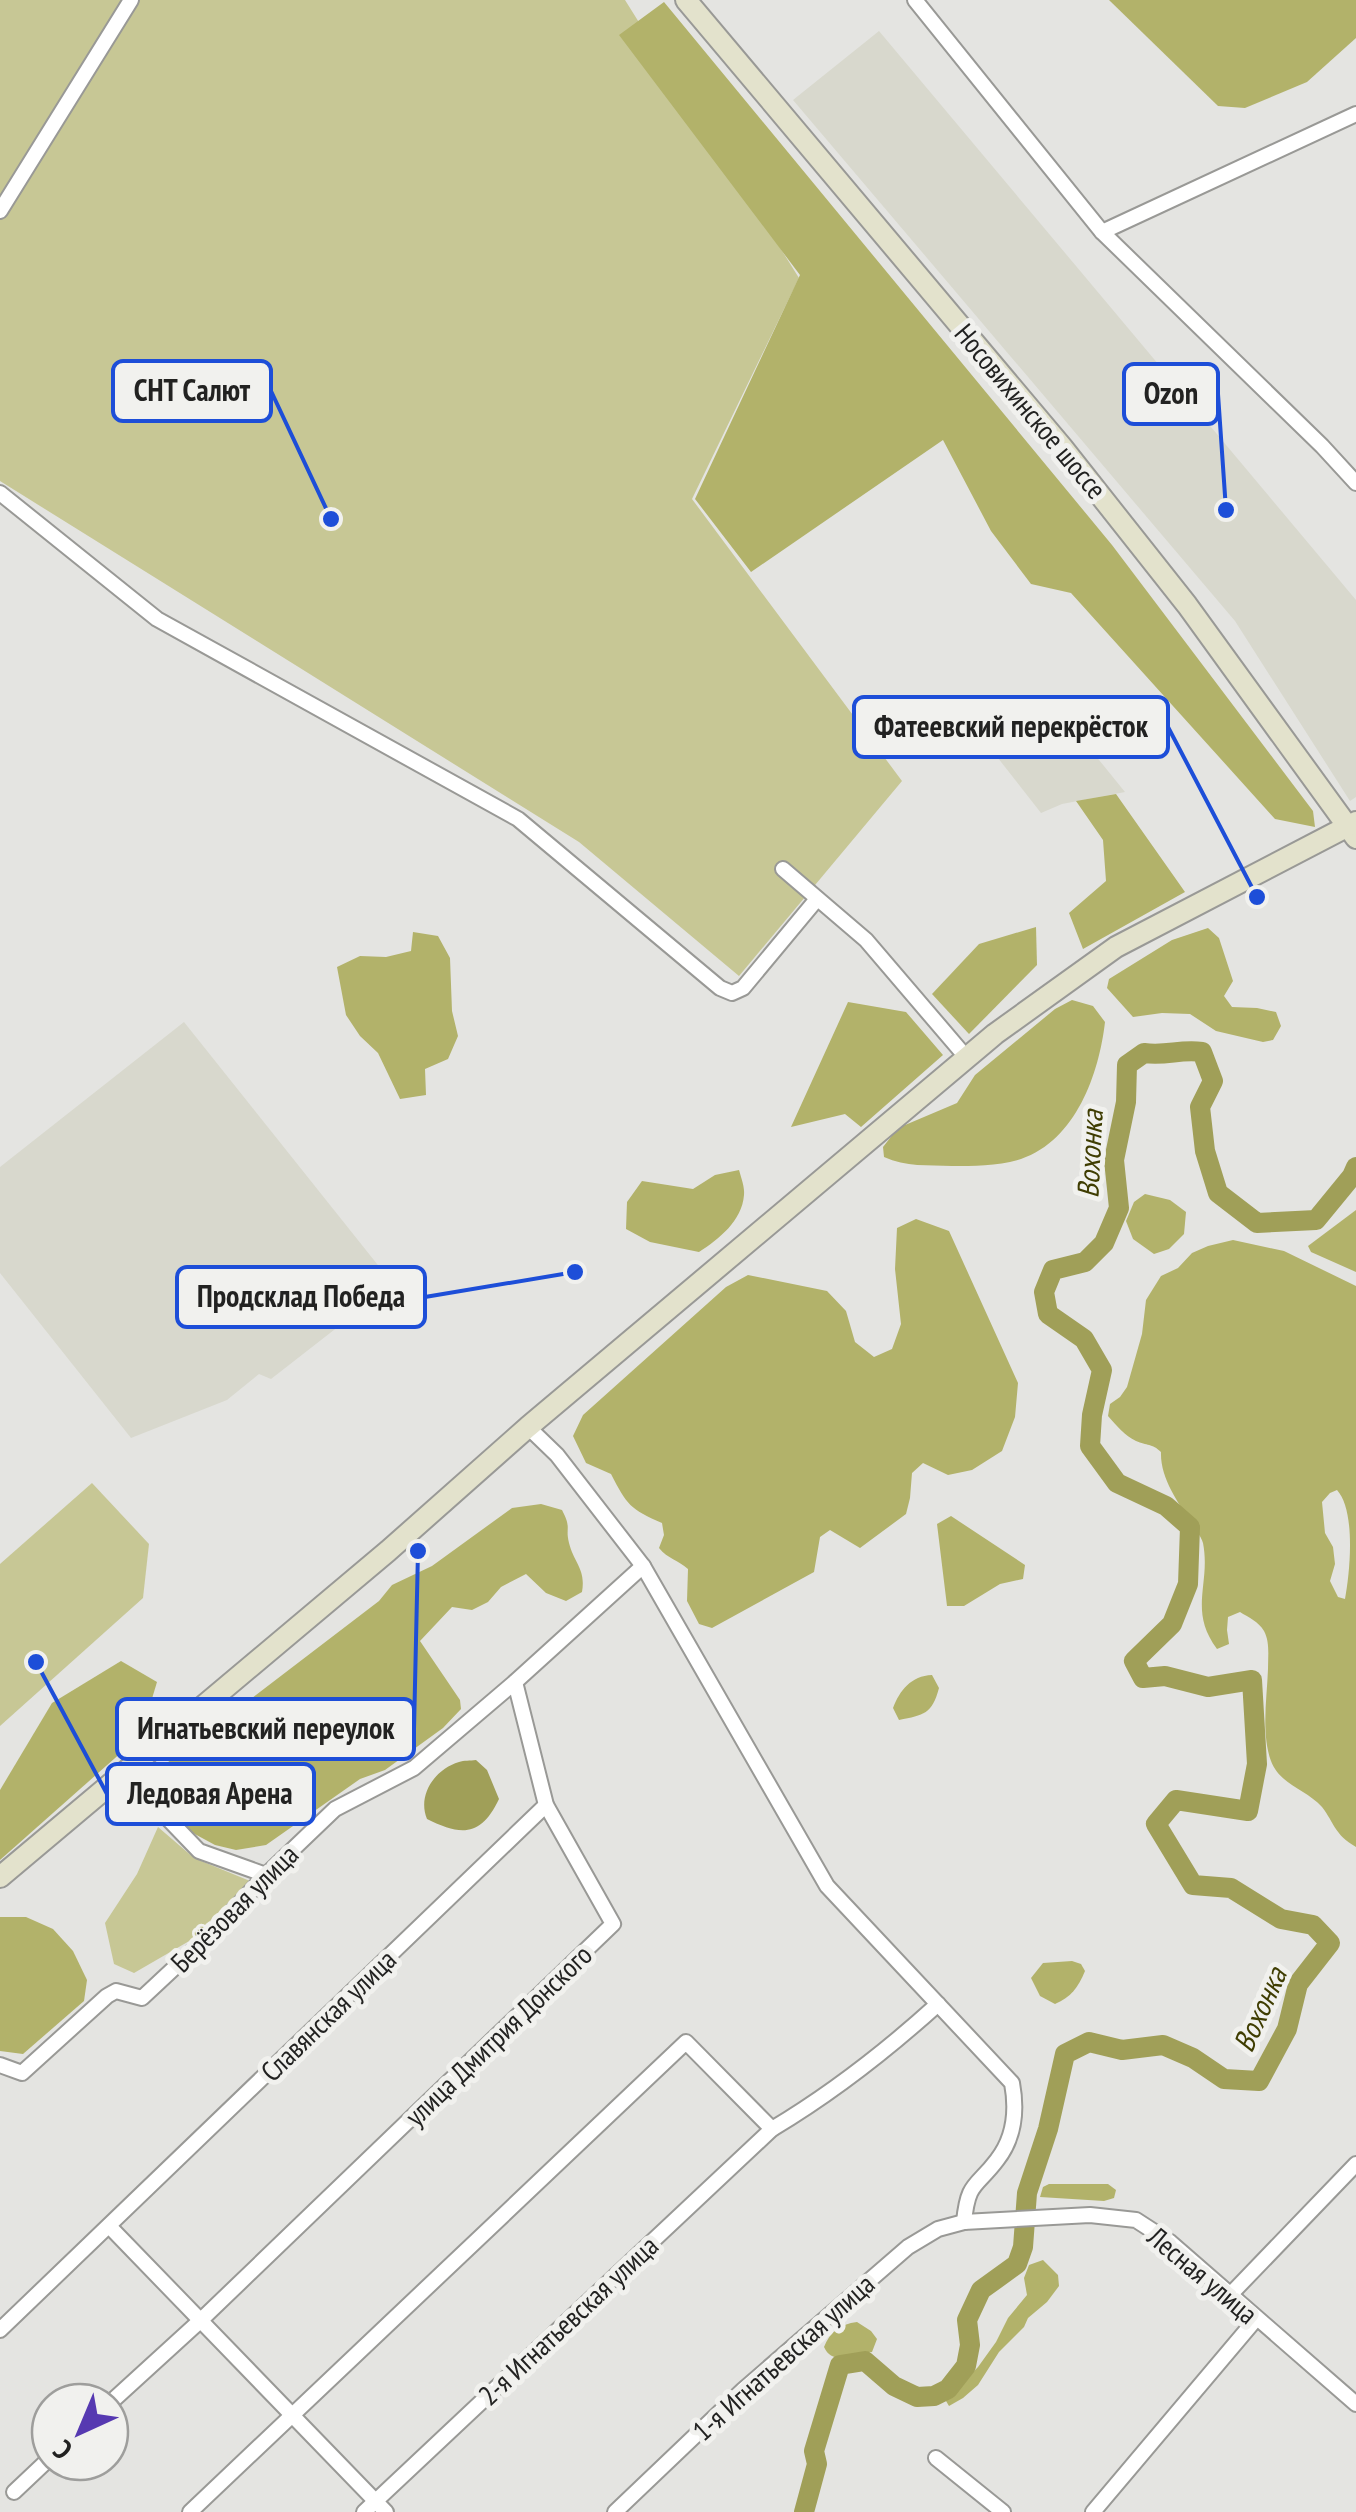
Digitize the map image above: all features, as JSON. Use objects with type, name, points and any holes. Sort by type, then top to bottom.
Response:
[{"type":"main road","name":"Носовихинское шоссе","points":[[686,0],[1062,446],[1187,604],[1353,829]]},
{"type":"main road","points":[[0,1877],[528,1426],[1046,995],[1116,947],[1353,829]]},
{"type":"street","points":[[0,210],[132,0]]},
{"type":"street","points":[[915,0],[1102,232],[1356,483]]},
{"type":"street","points":[[1102,232],[1356,114]]},
{"type":"street","points":[[0,493],[157,619],[518,819],[720,988],[732,993],[743,988],[818,898]]},
{"type":"street","points":[[784,869],[866,940],[966,1058]]},
{"type":"street","points":[[528,1426],[557,1455],[643,1566],[827,1886],[1012,2083],[1014,2125],[998,2159],[972,2186],[965,2206],[969,2221]]},
{"type":"street","points":[[515,1682],[643,1566]]},
{"type":"street","name":"улица Дмитрия Донского","points":[[130,2385],[614,1924],[546,1805],[515,1682]]},
{"type":"street","name":"Берёзовая улица","points":[[0,2065],[22,2073],[116,1990],[142,1998],[335,1808],[414,1768],[515,1682]]},
{"type":"street","points":[[124,1773],[199,1852],[266,1875]]},
{"type":"street","name":"Славянская улица","points":[[0,2330],[546,1805]]},
{"type":"street","name":"2-я Игнатьевская улица","points":[[376,2508],[772,2129],[882,2054],[938,2004]]},
{"type":"street","points":[[190,2512],[686,2042],[772,2129]]},
{"type":"street","points":[[1230,2296],[1356,2164]]},
{"type":"street","name":"Лесная улица","points":[[969,2221],[1090,2215],[1136,2220],[1170,2242],[1356,2404]]},
{"type":"street","name":"1-я Игнатьевская улица","points":[[615,2512],[743,2390],[908,2247],[938,2229],[969,2221]]},
{"type":"street","points":[[109,2226],[292,2414],[376,2508]]},
{"type":"street","points":[[1093,2512],[1256,2319]]},
{"type":"street","points":[[936,2458],[1004,2512]]},
{"type":"street","points":[[14,2492],[30,2477]]},
{"type":"shaded area","points":[[1109,0],[1356,0],[1356,38],[1307,82],[1245,108],[1218,106]]},
{"type":"shaded area","points":[[664,2],[1112,545],[1313,811],[1315,827],[1275,819],[1071,593],[1031,584],[991,531],[943,440],[751,572],[695,499],[800,275],[619,35]]},
{"type":"shaded area","points":[[879,31],[1356,600],[1356,797],[1350,801],[1235,621],[793,100]]},
{"type":"shaded area","points":[[1035,705],[1078,734],[1125,792],[1062,804],[1041,813],[987,744]]},
{"type":"shaded area","points":[[1116,794],[1185,892],[1083,949],[1069,913],[1106,881],[1103,840],[1076,801]]},
{"type":"shaded area","points":[[1036,927],[1037,965],[969,1034],[932,994],[979,944]]},
{"type":"shaded area","points":[[1208,928],[1219,938],[1233,981],[1224,996],[1232,1007],[1276,1012],[1281,1026],[1273,1040],[1263,1042],[1216,1031],[1190,1014],[1133,1017],[1107,988],[1109,979],[1172,940]]},
{"type":"shaded area","points":[[413,932],[438,936],[450,958],[452,1011],[458,1036],[448,1059],[425,1069],[426,1095],[400,1099],[378,1053],[346,1015],[337,967],[360,956],[386,957],[411,951]]},
{"type":"shaded area","points":[[1072,1000],[1093,1006],[1105,1022],[1090,1083],[1070,1121],[1056,1137],[1021,1159],[995,1164],[917,1165],[884,1157],[883,1147],[898,1128],[957,1103],[975,1075],[1055,1009]]},
{"type":"shaded area","points":[[848,1002],[906,1012],[943,1055],[861,1127],[845,1114],[791,1127]]},
{"type":"shaded area","points":[[184,1022],[393,1284],[271,1379],[259,1374],[227,1400],[131,1438],[0,1273],[0,1167]]},
{"type":"shaded area","points":[[739,1170],[744,1192],[739,1213],[722,1235],[699,1252],[650,1242],[626,1229],[627,1202],[642,1181],[693,1189],[715,1175]]},
{"type":"shaded area","points":[[1145,1194],[1170,1200],[1186,1212],[1184,1234],[1169,1249],[1154,1254],[1133,1239],[1126,1221],[1134,1202]]},
{"type":"shaded area","points":[[1356,1210],[1356,1272],[1311,1252],[1308,1246]]},
{"type":"shaded area","points":[[916,1219],[949,1231],[1018,1383],[1015,1417],[1002,1451],[972,1470],[948,1475],[923,1463],[912,1473],[906,1514],[860,1548],[830,1530],[820,1537],[814,1572],[712,1628],[699,1624],[687,1601],[688,1569],[659,1548],[664,1535],[662,1523],[630,1505],[611,1474],[586,1463],[573,1436],[583,1415],[726,1287],[748,1275],[827,1291],[846,1311],[855,1342],[874,1357],[892,1349],[901,1324],[895,1269],[897,1228]]},
{"type":"shaded area","points":[[1233,1240],[1284,1251],[1356,1286],[1356,1847],[1339,1833],[1322,1807],[1275,1769],[1266,1739],[1268,1649],[1264,1631],[1240,1612],[1228,1617],[1229,1644],[1217,1649],[1208,1635],[1202,1609],[1203,1543],[1171,1489],[1163,1471],[1161,1452],[1128,1436],[1108,1416],[1110,1404],[1127,1387],[1142,1334],[1146,1300],[1161,1276],[1208,1246]],"holes":[[[1337,1490],[1343,1500],[1350,1542],[1345,1599],[1338,1597],[1330,1581],[1335,1564],[1333,1547],[1325,1533],[1322,1502]]]},
{"type":"shaded area","points":[[541,1504],[562,1510],[565,1516],[569,1543],[581,1572],[582,1592],[566,1601],[546,1593],[526,1574],[501,1587],[488,1602],[472,1610],[452,1607],[420,1641],[460,1700],[461,1709],[443,1728],[385,1770],[360,1779],[266,1845],[236,1850],[215,1845],[191,1832],[157,1788],[155,1772],[379,1601],[392,1585],[432,1566],[512,1508]]},
{"type":"shaded area","points":[[951,1516],[1025,1565],[1023,1579],[1000,1584],[964,1606],[947,1606],[937,1524]]},
{"type":"shaded area","points":[[121,1661],[157,1682],[141,1735],[0,1860],[0,1790],[52,1703]]},
{"type":"shaded area","points":[[932,1675],[939,1688],[930,1708],[921,1715],[899,1720],[893,1708],[903,1690],[912,1681]]},
{"type":"shaded area","points":[[476,1760],[487,1770],[499,1799],[485,1821],[469,1830],[460,1830],[427,1819],[424,1801],[430,1784],[450,1765]]},
{"type":"shaded area","points":[[0,1917],[26,1917],[53,1929],[73,1951],[87,1980],[84,2001],[23,2054],[0,2051]]},
{"type":"shaded area","points":[[1043,1963],[1081,1964],[1085,1971],[1073,1991],[1055,2004],[1040,1996],[1031,1978]]},
{"type":"shaded area","points":[[1108,2184],[1116,2190],[1114,2198],[1104,2201],[1040,2197],[1043,2187]]},
{"type":"shaded area","points":[[1043,2260],[1058,2275],[1059,2286],[999,2352],[978,2385],[949,2406],[946,2401],[978,2367],[1027,2295],[1024,2278],[1029,2265]]},
{"type":"shaded area","points":[[857,2322],[877,2339],[872,2352],[839,2358],[828,2353],[824,2347],[833,2333]]},
{"type":"green space","points":[[0,0],[625,0],[799,278],[692,499],[902,781],[739,976],[579,842],[0,481]]},
{"type":"green space","points":[[92,1483],[149,1544],[143,1598],[0,1726],[0,1564]]},
{"type":"green space","points":[[158,1827],[194,1858],[250,1881],[191,1940],[134,1973],[114,1964],[105,1923],[137,1874]]},
{"type":"waterway","name":"Вохонка","points":[[804,2512],[817,2464],[814,2451],[840,2365],[865,2361],[894,2386],[917,2397],[934,2396],[948,2389],[966,2366],[970,2345],[967,2320],[981,2290],[1017,2264],[1023,2247],[1027,2193],[1048,2129],[1065,2054],[1089,2042],[1122,2050],[1163,2045],[1193,2058],[1224,2079],[1259,2081],[1287,2029],[1298,1984],[1330,1943],[1313,1925],[1281,1919],[1231,1888],[1193,1885],[1156,1824],[1176,1800],[1248,1811],[1257,1764],[1252,1680],[1208,1687],[1165,1676],[1143,1678],[1134,1661],[1172,1624],[1188,1584],[1190,1527],[1166,1506],[1117,1483],[1090,1446],[1102,1370],[1084,1339],[1048,1314],[1044,1292],[1053,1270],[1085,1262],[1104,1243],[1119,1208],[1114,1160],[1126,1102],[1127,1065],[1144,1053],[1202,1052],[1213,1081],[1200,1107],[1205,1151],[1218,1193],[1257,1223],[1316,1220],[1356,1167]]},
{"type":"place","name":"Ozon","points":[[1226,510]]},
{"type":"place","name":"СНТ Салют","points":[[331,519]]},
{"type":"place","name":"Фатеевский перекрёсток","points":[[1257,897]]},
{"type":"place","name":"Продсклад Победа","points":[[575,1272]]},
{"type":"place","name":"Игнатьевский переулок","points":[[418,1551]]},
{"type":"place","name":"Ледовая Арена","points":[[36,1662]]}]
